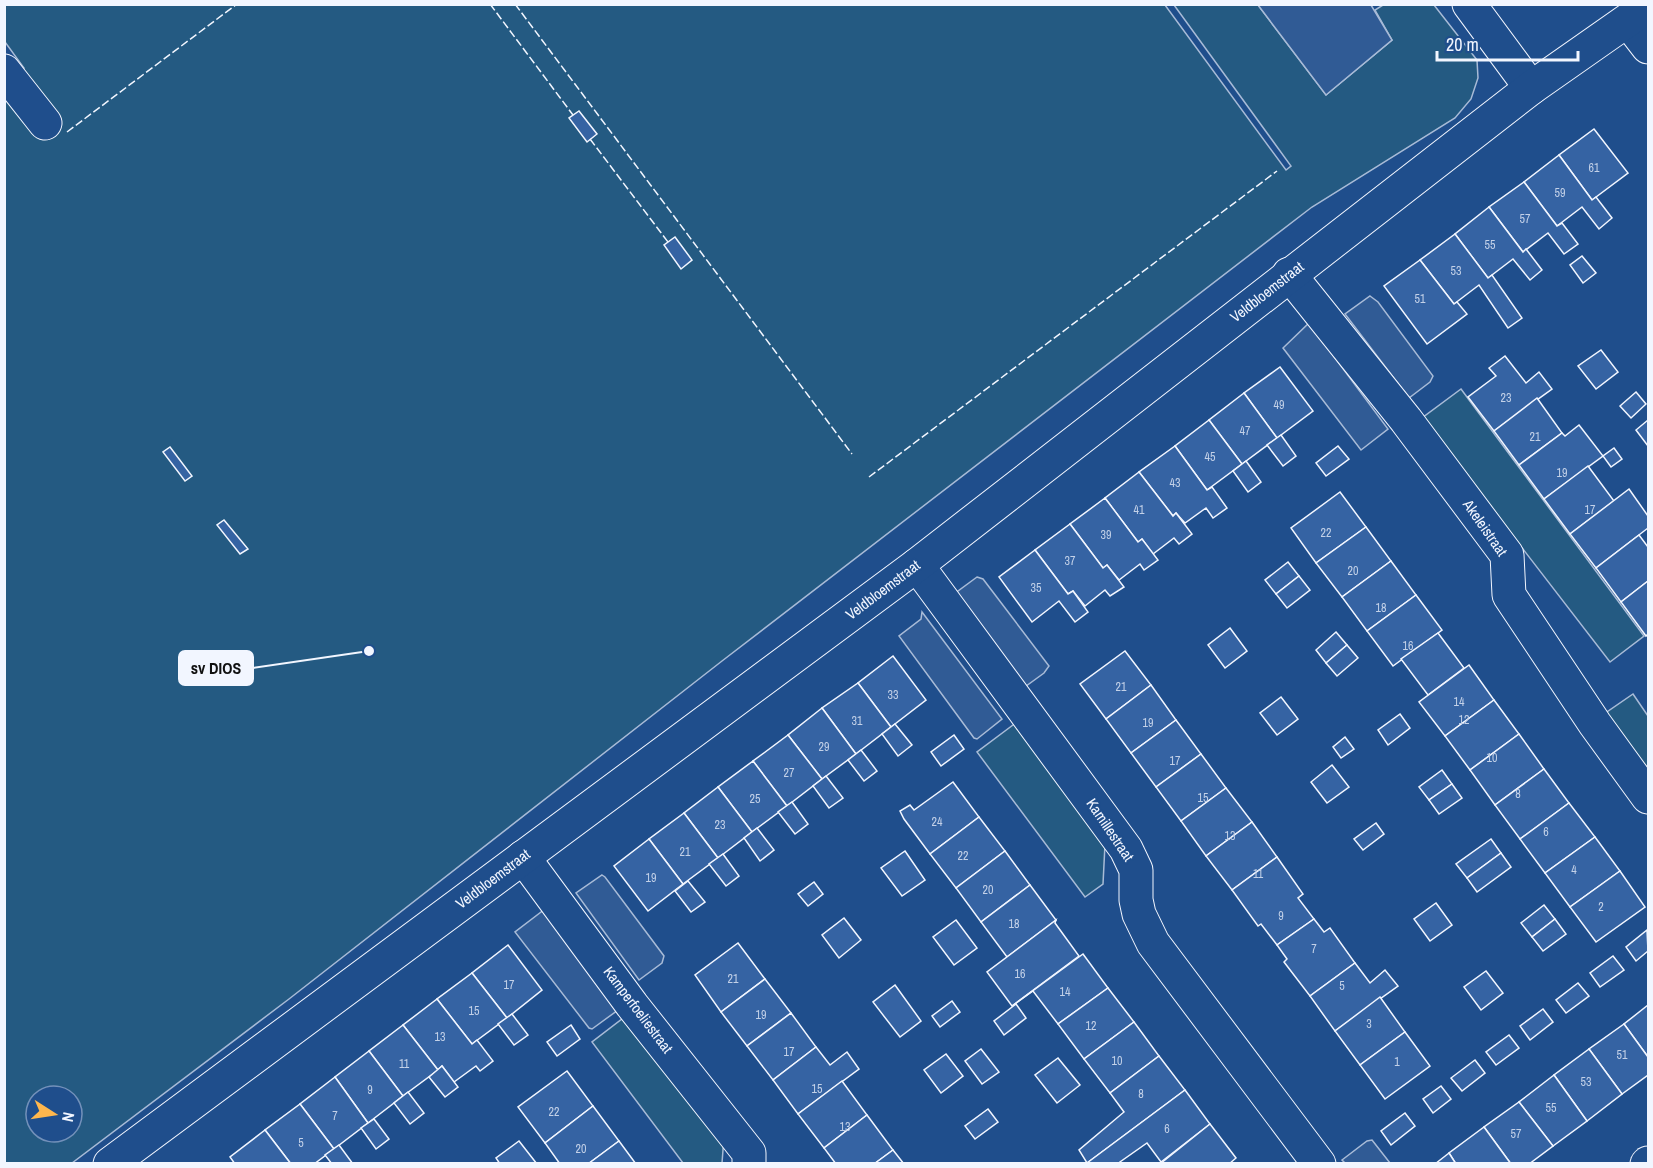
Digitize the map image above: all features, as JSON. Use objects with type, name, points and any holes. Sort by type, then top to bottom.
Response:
[{"type":"street","points":[[1469,4],[1531,88]]},
{"type":"street","points":[[1638,13],[1648,47]]},
{"type":"street","name":"Veldbloemstraat","points":[[117,1161],[917,565],[1531,88],[1638,13]]},
{"type":"street","points":[[4,71],[45,123]]},
{"type":"street","name":"Akeleistraat","points":[[1289,274],[1406,420],[1507,555],[1509,595],[1595,724],[1648,797]]},
{"type":"street","name":"Kamillestraat","points":[[917,565],[1126,849],[1136,870],[1136,900],[1139,914],[1153,943],[1319,1164]]},
{"type":"street","name":"Kamperfoeliestraat","points":[[523,857],[632,1005],[749,1152],[749,1164]]},
{"type":"shaded area","points":[[5,4],[1165,5],[1286,170],[1291,166],[1174,5],[1258,5],[1326,95],[1392,40],[1375,10],[1383,5],[1434,5],[1477,60],[1478,78],[1471,99],[1455,118],[1312,207],[722,661],[289,999],[72,1163],[5,1164],[4,84],[24,68],[5,42]]},
{"type":"shaded area","points":[[1258,5],[1371,5],[1392,40],[1326,95]]},
{"type":"shaded area","points":[[1370,296],[1378,302],[1433,376],[1430,382],[1409,398],[1345,314]]},
{"type":"shaded area","points":[[1309,323],[1388,429],[1361,450],[1283,348]]},
{"type":"shaded area","points":[[1461,389],[1644,636],[1610,662],[1422,418]]},
{"type":"shaded area","points":[[977,577],[983,579],[1049,666],[1044,673],[1022,689],[950,597]]},
{"type":"shaded area","points":[[922,612],[1002,719],[977,739],[899,636],[921,619]]},
{"type":"shaded area","points":[[1633,694],[1648,716],[1648,776],[1604,714]]},
{"type":"shaded area","points":[[1017,722],[1105,844],[1103,884],[1085,897],[977,752]]},
{"type":"shaded area","points":[[602,875],[664,956],[662,963],[639,980],[576,893]]},
{"type":"shaded area","points":[[545,909],[618,1010],[592,1029],[515,932]]},
{"type":"shaded area","points":[[631,1012],[724,1137],[722,1163],[683,1163],[592,1042]]},
{"type":"shaded area","points":[[1372,1140],[1390,1163],[1345,1163],[1342,1160],[1367,1141]]},
{"type":"building","points":[[579,111],[597,134],[587,142],[569,118]]},
{"type":"building","points":[[1594,129],[1628,173],[1592,200],[1559,155]]},
{"type":"building","points":[[1559,155],[1592,200],[1596,197],[1612,218],[1599,229],[1582,207],[1557,226],[1524,182]]},
{"type":"building","points":[[1524,182],[1557,226],[1562,223],[1578,244],[1564,254],[1548,233],[1523,252],[1489,207]]},
{"type":"building","points":[[1489,207],[1523,252],[1526,249],[1542,270],[1530,280],[1513,259],[1488,278],[1455,234]]},
{"type":"building","points":[[1455,234],[1488,278],[1492,275],[1522,318],[1508,328],[1479,285],[1454,304],[1420,260]]},
{"type":"building","points":[[675,237],[692,260],[681,269],[664,245]]},
{"type":"building","points":[[1582,256],[1596,273],[1583,283],[1570,265]]},
{"type":"building","points":[[1420,260],[1454,304],[1457,302],[1467,314],[1427,344],[1384,286]]},
{"type":"building","points":[[1601,350],[1618,372],[1596,389],[1578,366]]},
{"type":"building","points":[[1505,356],[1526,383],[1539,372],[1552,389],[1494,431],[1468,397],[1496,376],[1489,368]]},
{"type":"building","points":[[1280,367],[1313,411],[1277,438],[1244,393]]},
{"type":"building","points":[[1636,392],[1646,404],[1631,418],[1620,406]]},
{"type":"building","points":[[1244,393],[1277,438],[1242,464],[1209,420]]},
{"type":"building","points":[[1537,398],[1562,433],[1519,465],[1494,431]]},
{"type":"building","points":[[1209,420],[1242,464],[1207,490],[1175,446]]},
{"type":"building","points":[[1648,420],[1648,446],[1636,430]]},
{"type":"building","points":[[1579,425],[1603,456],[1544,499],[1519,465],[1562,433],[1565,436]]},
{"type":"building","points":[[1281,435],[1296,456],[1283,466],[1267,445]]},
{"type":"building","points":[[1175,446],[1207,490],[1212,487],[1227,508],[1213,518],[1206,508],[1185,523],[1176,513],[1173,516],[1139,472]]},
{"type":"building","points":[[1338,446],[1349,459],[1326,476],[1316,463]]},
{"type":"building","points":[[170,447],[192,476],[185,481],[163,452]]},
{"type":"building","points":[[1614,448],[1622,459],[1611,467],[1603,456]]},
{"type":"building","points":[[1246,461],[1261,482],[1248,492],[1233,471]]},
{"type":"building","points":[[1588,466],[1614,501],[1570,534],[1544,499]]},
{"type":"building","points":[[1139,472],[1173,516],[1176,513],[1192,534],[1179,544],[1174,538],[1153,554],[1142,539],[1138,542],[1105,498]]},
{"type":"building","points":[[1629,489],[1648,516],[1648,528],[1596,568],[1570,534]]},
{"type":"building","points":[[1340,492],[1366,527],[1316,563],[1291,528]]},
{"type":"building","points":[[1105,498],[1138,542],[1142,539],[1158,560],[1144,570],[1140,564],[1119,580],[1107,565],[1103,568],[1070,524]]},
{"type":"building","points":[[224,520],[248,549],[240,554],[217,525]]},
{"type":"building","points":[[1070,524],[1103,568],[1107,565],[1124,587],[1110,596],[1105,590],[1085,606],[1073,591],[1068,594],[1035,550]]},
{"type":"building","points":[[1366,527],[1391,561],[1342,597],[1316,563]]},
{"type":"building","points":[[1639,535],[1648,547],[1648,581],[1621,602],[1596,568]]},
{"type":"building","points":[[1035,550],[1068,594],[1073,591],[1088,612],[1075,622],[1059,601],[1032,622],[999,577]]},
{"type":"building","points":[[1391,561],[1416,595],[1367,631],[1342,597]]},
{"type":"building","points":[[1288,562],[1299,576],[1276,594],[1265,580]]},
{"type":"building","points":[[1299,576],[1310,590],[1287,608],[1276,594]]},
{"type":"building","points":[[1648,581],[1648,634],[1646,636],[1621,602]]},
{"type":"building","points":[[1416,595],[1442,630],[1393,666],[1367,631]]},
{"type":"building","points":[[1230,628],[1247,651],[1225,668],[1208,645]]},
{"type":"building","points":[[1336,632],[1347,645],[1326,663],[1316,650]]},
{"type":"building","points":[[1438,633],[1464,668],[1428,695],[1401,659]]},
{"type":"building","points":[[1347,645],[1358,658],[1337,676],[1326,663]]},
{"type":"building","points":[[1125,651],[1151,685],[1106,719],[1080,684]]},
{"type":"building","points":[[893,656],[926,700],[891,727],[858,683]]},
{"type":"building","points":[[1469,665],[1494,700],[1445,736],[1419,702]]},
{"type":"building","points":[[858,683],[891,727],[856,754],[822,708]]},
{"type":"building","points":[[1151,685],[1176,720],[1131,753],[1106,719]]},
{"type":"building","points":[[1281,697],[1298,719],[1277,735],[1260,713]]},
{"type":"building","points":[[1494,700],[1519,734],[1470,770],[1445,736]]},
{"type":"building","points":[[822,708],[856,754],[822,779],[788,735]]},
{"type":"building","points":[[1400,714],[1410,728],[1388,745],[1378,730]]},
{"type":"building","points":[[1176,720],[1201,754],[1156,787],[1131,753]]},
{"type":"building","points":[[895,724],[912,745],[898,756],[882,734]]},
{"type":"building","points":[[1519,734],[1544,769],[1495,805],[1470,770]]},
{"type":"building","points":[[788,735],[822,779],[787,806],[753,761]]},
{"type":"building","points":[[954,735],[964,749],[941,766],[931,752]]},
{"type":"building","points":[[1345,737],[1354,749],[1341,758],[1333,747]]},
{"type":"building","points":[[861,750],[877,771],[864,781],[848,760]]},
{"type":"building","points":[[1201,754],[1226,788],[1181,821],[1156,787]]},
{"type":"building","points":[[753,761],[787,806],[752,832],[718,787]]},
{"type":"building","points":[[1332,765],[1349,787],[1327,803],[1311,782]]},
{"type":"building","points":[[1544,769],[1569,803],[1520,839],[1495,805]]},
{"type":"building","points":[[1442,770],[1452,784],[1429,800],[1419,787]]},
{"type":"building","points":[[826,776],[843,798],[829,808],[813,786]]},
{"type":"building","points":[[953,782],[979,817],[930,854],[900,811],[910,805],[914,810]]},
{"type":"building","points":[[1452,784],[1462,798],[1439,814],[1429,800]]},
{"type":"building","points":[[718,787],[752,832],[718,858],[684,813]]},
{"type":"building","points":[[1226,788],[1252,822],[1206,856],[1181,821]]},
{"type":"building","points":[[792,802],[808,824],[795,834],[778,812]]},
{"type":"building","points":[[1569,803],[1595,837],[1545,873],[1520,839]]},
{"type":"building","points":[[684,813],[718,858],[683,884],[649,839]]},
{"type":"building","points":[[979,817],[1005,851],[956,888],[930,854]]},
{"type":"building","points":[[1252,822],[1277,857],[1232,890],[1206,856]]},
{"type":"building","points":[[1376,823],[1384,834],[1363,850],[1354,839]]},
{"type":"building","points":[[757,828],[774,850],[760,861],[744,838]]},
{"type":"building","points":[[1595,837],[1620,871],[1570,907],[1545,873]]},
{"type":"building","points":[[649,839],[683,884],[648,911],[614,866]]},
{"type":"building","points":[[1491,839],[1501,853],[1467,878],[1456,864]]},
{"type":"building","points":[[905,851],[925,880],[902,896],[881,868]]},
{"type":"building","points":[[1005,851],[1030,885],[981,922],[956,888]]},
{"type":"building","points":[[1501,853],[1511,867],[1477,892],[1467,878]]},
{"type":"building","points":[[723,854],[739,876],[726,886],[709,864]]},
{"type":"building","points":[[1277,857],[1303,894],[1298,898],[1314,919],[1277,945],[1261,924],[1258,926],[1232,890]]},
{"type":"building","points":[[1620,871],[1645,907],[1596,942],[1570,907]]},
{"type":"building","points":[[688,881],[705,902],[691,912],[675,891]]},
{"type":"building","points":[[814,882],[823,894],[808,906],[798,894]]},
{"type":"building","points":[[1030,885],[1056,920],[1007,957],[981,922]]},
{"type":"building","points":[[1436,903],[1452,925],[1430,941],[1414,919]]},
{"type":"building","points":[[1544,905],[1555,919],[1532,937],[1521,923]]},
{"type":"building","points":[[844,918],[861,940],[839,958],[822,935]]},
{"type":"building","points":[[1314,919],[1324,932],[1330,928],[1355,963],[1310,996],[1284,962],[1287,959],[1277,945]]},
{"type":"building","points":[[1555,919],[1566,934],[1543,951],[1532,937]]},
{"type":"building","points":[[956,920],[977,948],[954,965],[933,937]]},
{"type":"building","points":[[1056,920],[1055,923],[1079,956],[1012,1006],[987,972]]},
{"type":"building","points":[[1647,930],[1648,951],[1636,961],[1626,947]]},
{"type":"building","points":[[738,943],[765,979],[721,1012],[695,975]]},
{"type":"building","points":[[508,945],[542,990],[507,1018],[472,973]]},
{"type":"building","points":[[1083,954],[1108,988],[1058,1024],[1033,991],[1012,1006]]},
{"type":"building","points":[[1613,956],[1624,970],[1600,987],[1590,973]]},
{"type":"building","points":[[1355,963],[1370,983],[1385,970],[1398,986],[1335,1031],[1310,996]]},
{"type":"building","points":[[1486,971],[1503,993],[1481,1010],[1464,987]]},
{"type":"building","points":[[472,973],[507,1018],[472,1044],[437,999]]},
{"type":"building","points":[[765,979],[791,1013],[747,1046],[721,1012]]},
{"type":"building","points":[[1578,983],[1589,996],[1566,1013],[1556,1000]]},
{"type":"building","points":[[895,985],[921,1021],[900,1037],[873,1002]]},
{"type":"building","points":[[1108,988],[1134,1022],[1084,1059],[1058,1024]]},
{"type":"building","points":[[1380,997],[1405,1032],[1360,1065],[1335,1031]]},
{"type":"building","points":[[437,999],[472,1044],[477,1040],[493,1061],[480,1071],[476,1066],[454,1082],[442,1066],[438,1070],[403,1025]]},
{"type":"building","points":[[952,1001],[960,1012],[940,1027],[932,1016]]},
{"type":"building","points":[[1016,1004],[1026,1018],[1004,1035],[994,1021]]},
{"type":"building","points":[[1648,1005],[1648,1057],[1624,1024]]},
{"type":"building","points":[[1543,1009],[1553,1022],[1530,1040],[1520,1026]]},
{"type":"building","points":[[791,1013],[816,1047],[773,1080],[747,1046]]},
{"type":"building","points":[[512,1014],[528,1035],[514,1045],[498,1024]]},
{"type":"building","points":[[1134,1022],[1159,1056],[1110,1093],[1084,1059]]},
{"type":"building","points":[[1624,1024],[1648,1057],[1648,1075],[1622,1094],[1589,1049]]},
{"type":"building","points":[[403,1025],[438,1070],[403,1096],[369,1051]]},
{"type":"building","points":[[571,1025],[580,1039],[557,1056],[547,1042]]},
{"type":"building","points":[[1405,1032],[1430,1066],[1385,1099],[1360,1065]]},
{"type":"building","points":[[1509,1035],[1519,1048],[1496,1065],[1486,1052]]},
{"type":"building","points":[[816,1047],[830,1065],[847,1052],[859,1069],[798,1114],[773,1080]]},
{"type":"building","points":[[981,1049],[999,1072],[982,1084],[965,1061]]},
{"type":"building","points":[[1589,1049],[1622,1094],[1587,1121],[1554,1075]]},
{"type":"building","points":[[369,1051],[403,1096],[368,1123],[335,1077]]},
{"type":"building","points":[[946,1054],[963,1076],[941,1093],[924,1070]]},
{"type":"building","points":[[1159,1056],[1185,1090],[1087,1163],[1079,1150],[1124,1112],[1110,1093]]},
{"type":"building","points":[[1058,1058],[1080,1085],[1057,1103],[1035,1075]]},
{"type":"building","points":[[1475,1060],[1485,1073],[1462,1091],[1451,1078]]},
{"type":"building","points":[[442,1066],[458,1087],[445,1097],[429,1077]]},
{"type":"building","points":[[567,1071],[593,1106],[545,1143],[518,1107]]},
{"type":"building","points":[[1554,1075],[1587,1121],[1553,1146],[1519,1102]]},
{"type":"building","points":[[335,1077],[368,1123],[334,1149],[300,1104]]},
{"type":"building","points":[[842,1081],[867,1115],[824,1148],[798,1114]]},
{"type":"building","points":[[1441,1086],[1451,1099],[1433,1113],[1423,1099]]},
{"type":"building","points":[[1185,1090],[1210,1124],[1161,1162],[1147,1143],[1117,1164],[1087,1163]]},
{"type":"building","points":[[408,1092],[424,1113],[410,1124],[394,1103]]},
{"type":"building","points":[[1519,1102],[1553,1146],[1529,1164],[1511,1164],[1484,1127]]},
{"type":"building","points":[[300,1104],[334,1149],[314,1164],[291,1164],[265,1130]]},
{"type":"building","points":[[593,1106],[619,1141],[588,1164],[560,1164],[545,1143]]},
{"type":"building","points":[[988,1109],[998,1122],[975,1139],[965,1126]]},
{"type":"building","points":[[1405,1113],[1415,1126],[1391,1145],[1381,1131]]},
{"type":"building","points":[[867,1115],[893,1150],[874,1164],[836,1164],[824,1148]]},
{"type":"building","points":[[374,1119],[389,1139],[376,1149],[361,1128]]},
{"type":"building","points":[[1210,1124],[1236,1158],[1229,1164],[1160,1164]]},
{"type":"building","points":[[1484,1127],[1511,1164],[1456,1164],[1449,1153]]},
{"type":"building","points":[[265,1130],[291,1164],[235,1164],[230,1157]]},
{"type":"building","points":[[519,1141],[537,1164],[500,1164],[496,1158]]},
{"type":"building","points":[[619,1141],[636,1164],[588,1164]]},
{"type":"building","points":[[339,1145],[353,1164],[332,1164],[325,1155]]},
{"type":"building","points":[[893,1150],[904,1164],[874,1164]]},
{"type":"building","points":[[1449,1153],[1456,1164],[1435,1164]]},
{"type":"fence","points":[[67,132],[237,4]]},
{"type":"fence","points":[[490,4],[573,115]]},
{"type":"fence","points":[[515,4],[852,454]]},
{"type":"fence","points":[[590,139],[668,242]]},
{"type":"fence","points":[[869,477],[1277,171]]},
{"type":"place","name":"sv DIOS","points":[[369,651]]}]
